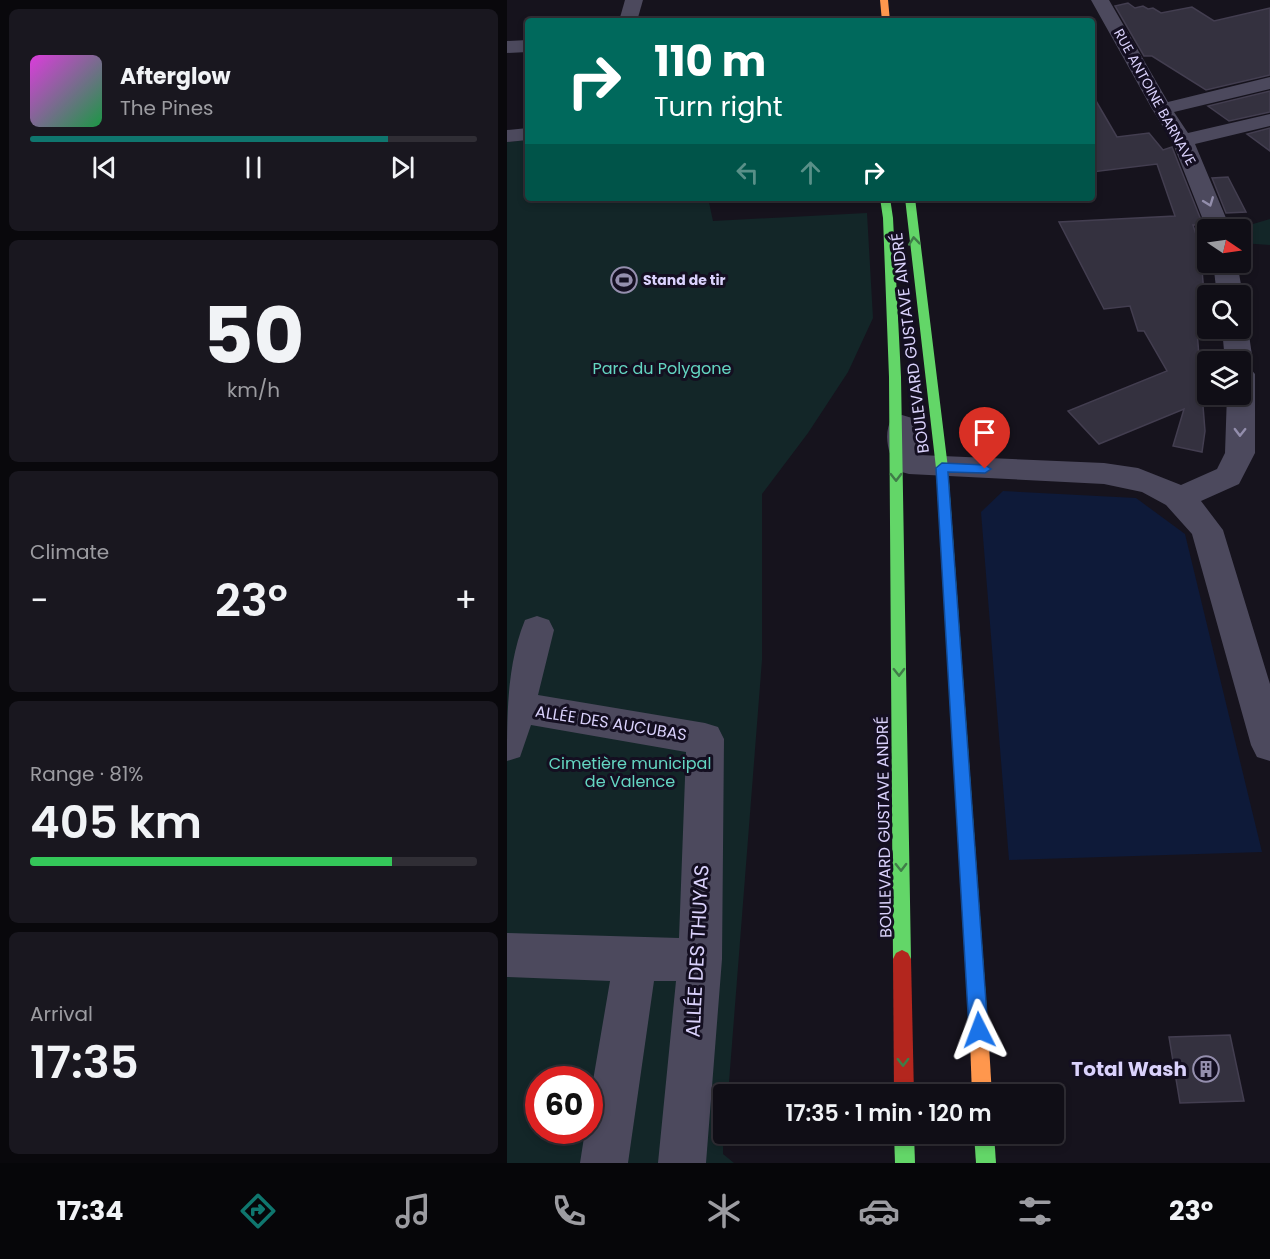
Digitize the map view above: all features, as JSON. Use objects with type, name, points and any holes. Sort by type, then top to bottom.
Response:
[{"type":"main road","points":[[884,0],[886,18]]},
{"type":"main road","name":"BOULEVARD GUSTAVE ANDRÉ","points":[[910,201],[973,922],[981,1084]]},
{"type":"main road","name":"BOULEVARD GUSTAVE ANDRÉ","points":[[886,205],[895,377],[904,1084]]},
{"type":"main road","points":[[904,1144],[905,1163]]},
{"type":"main road","points":[[984,1144],[985,1163]]},
{"type":"street","points":[[629,18],[634,0]]},
{"type":"street","name":"RUE ANTOINE BARNAVE","points":[[1100,0],[1162,109],[1183,141],[1215,219]]},
{"type":"street","points":[[507,47],[525,46]]},
{"type":"street","points":[[1162,109],[1270,83]]},
{"type":"street","points":[[1183,141],[1270,120]]},
{"type":"street","points":[[507,136],[525,134]]},
{"type":"street","points":[[886,205],[910,201]]},
{"type":"street","points":[[895,377],[902,412],[903,452],[909,464],[933,467],[1110,474],[1141,480],[1168,491],[1195,514],[1207,530],[1270,746]]},
{"type":"street","points":[[1178,499],[1229,476],[1240,453],[1241,405]]},
{"type":"street","points":[[507,745],[537,630]]},
{"type":"street","name":"ALLÉE DES AUCUBAS","points":[[517,707],[705,739]]},
{"type":"street","name":"ALLÉE DES THUYAS","points":[[682,1163],[700,959],[705,739]]},
{"type":"street","points":[[507,956],[635,960],[700,959]]},
{"type":"street","points":[[604,1163],[635,960]]},
{"type":"green space","points":[[525,140],[525,201],[709,201],[713,221],[867,213],[873,318],[848,372],[808,433],[762,494],[762,660],[729,1084],[713,1084],[713,1144],[723,1144],[723,1154],[734,1163],[507,1163],[507,142]]},
{"type":"green space","points":[[1270,219],[1270,245],[1251,244],[1251,225]]},
{"type":"water","points":[[1003,491],[1136,498],[1185,534],[1262,852],[1009,860],[981,512]]},
{"type":"building","points":[[1128,3],[1135,8],[1143,6],[1161,13],[1192,7],[1214,21],[1270,8],[1270,75],[1206,90],[1152,56],[1144,56],[1115,6]]},
{"type":"building","points":[[1270,91],[1270,112],[1229,121],[1208,106]]},
{"type":"building","points":[[1095,99],[1117,137],[1149,133],[1163,150],[1172,147],[1201,219],[1197,219],[1197,225],[1193,225],[1197,238],[1197,273],[1202,273],[1203,285],[1197,285],[1197,405],[1203,405],[1205,431],[1202,452],[1173,446],[1184,409],[1099,444],[1068,411],[1167,371],[1144,331],[1138,331],[1130,306],[1104,309],[1059,222],[1175,216],[1157,164],[1095,172]]},
{"type":"building","points":[[1270,128],[1270,151],[1247,134]]},
{"type":"building","points":[[1228,177],[1246,212],[1226,213],[1212,178]]},
{"type":"building","name":"Total Wash","points":[[1230,1035],[1244,1101],[1180,1103],[1169,1037]]},
{"type":"traffic: fast","points":[[885,201],[895,377],[902,959]]},
{"type":"traffic: fast","points":[[910,201],[942,468],[978,1013]]},
{"type":"traffic: fast","points":[[904,1144],[905,1163]]},
{"type":"traffic: fast","points":[[985,1144],[986,1163]]},
{"type":"traffic: slow","points":[[884,0],[886,18]]},
{"type":"traffic: slow","points":[[978,1013],[981,1084]]},
{"type":"traffic: jam","points":[[902,959],[904,1084]]},
{"type":"place","name":"Stand de tir","points":[[624,280]]},
{"type":"place","name":"Total Wash","points":[[1206,1069]]},
{"type":"route","points":[[979,1030],[942,468],[985,469]]},
{"type":"park label","name":"Parc du Polygone","points":[[662,368]]},
{"type":"park label","name":"Cimetière municipal de Valence","points":[[630,772]]}]
